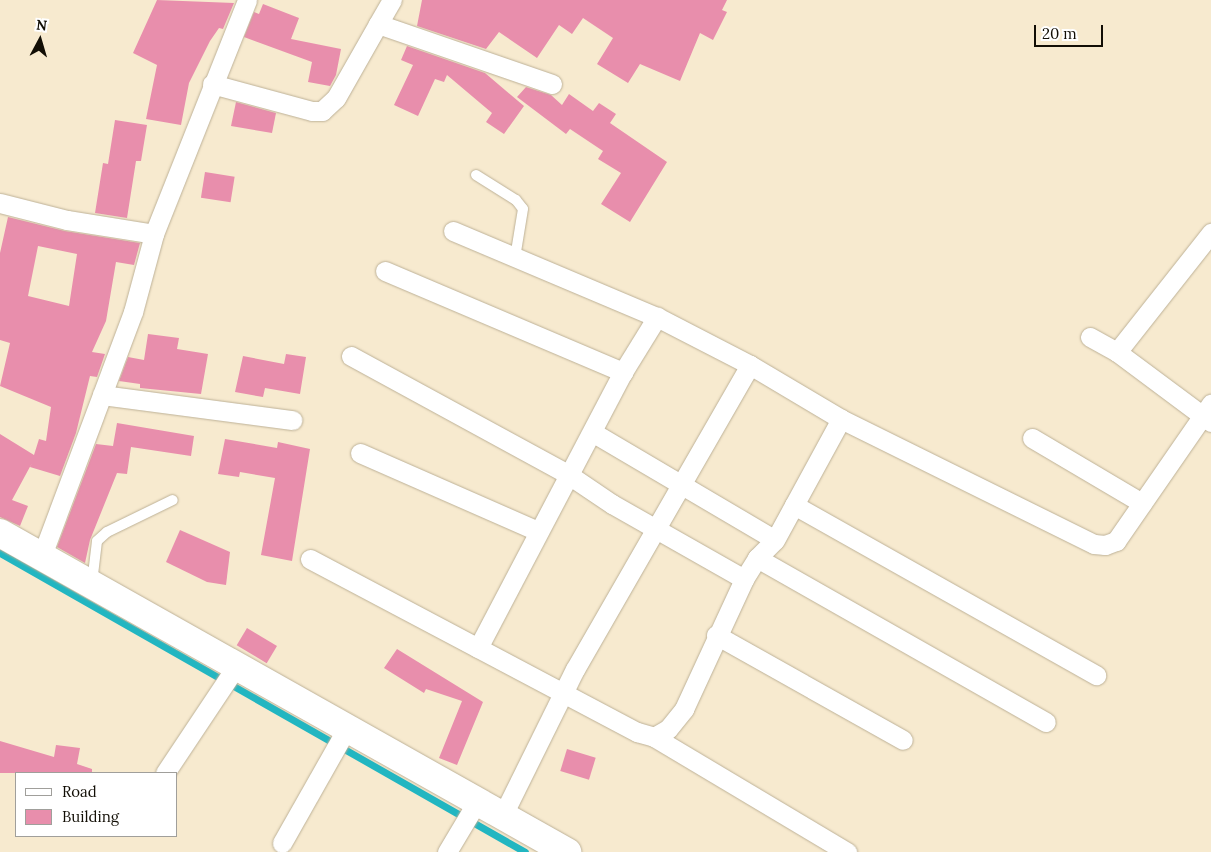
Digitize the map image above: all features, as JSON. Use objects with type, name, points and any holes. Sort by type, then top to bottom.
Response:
[{"type":"street","points":[[42,558],[133,312],[154,234],[212,84],[247,0]]},
{"type":"street","points":[[212,84],[312,111],[322,111],[336,98],[392,0]]},
{"type":"street","points":[[378,24],[552,84]]},
{"type":"street","points":[[0,203],[67,220],[154,234]]},
{"type":"street","points":[[453,231],[657,317],[750,365],[841,419],[1094,544],[1116,541],[1208,415],[1117,352],[1090,337]]},
{"type":"street","points":[[1117,352],[1211,233]]},
{"type":"street","points":[[385,271],[623,372]]},
{"type":"street","points":[[478,648],[623,372],[657,317]]},
{"type":"street","points":[[351,356],[569,475],[654,528],[744,580]]},
{"type":"street","points":[[502,817],[563,692],[654,528],[750,365]]},
{"type":"street","points":[[102,395],[292,420]]},
{"type":"street","points":[[654,737],[668,729],[684,710],[716,635],[744,580],[757,558],[775,540],[841,419]]},
{"type":"street","points":[[592,432],[740,517],[775,540]]},
{"type":"street","points":[[1032,438],[1142,503]]},
{"type":"street","points":[[360,453],[538,531]]},
{"type":"street","points":[[794,505],[1096,675]]},
{"type":"street","points":[[0,533],[343,735],[567,852]]},
{"type":"street","points":[[757,558],[1046,722]]},
{"type":"street","points":[[310,559],[637,732],[654,737],[847,852]]},
{"type":"street","points":[[716,635],[903,740]]},
{"type":"street","points":[[166,772],[234,672]]},
{"type":"street","points":[[282,843],[327,760],[343,735]]},
{"type":"street","points":[[449,849],[475,805]]},
{"type":"lane","points":[[476,175],[516,200],[522,209],[523,220],[515,258]]},
{"type":"lane","points":[[92,586],[97,541],[107,532],[173,500]]},
{"type":"building","points":[[157,0],[234,3],[223,29],[219,28],[210,41],[189,83],[181,125],[146,119],[157,65],[133,53]]},
{"type":"building","points":[[422,0],[727,0],[722,10],[727,12],[713,40],[700,33],[680,81],[640,64],[628,83],[597,64],[613,38],[583,18],[572,34],[559,25],[537,58],[499,32],[486,49],[417,26]]},
{"type":"building","points":[[263,4],[299,18],[291,39],[341,49],[336,75],[330,86],[308,82],[312,62],[244,37],[254,12],[259,14]]},
{"type":"building","points":[[407,46],[485,73],[524,106],[504,134],[486,122],[492,113],[447,75],[444,82],[435,79],[418,116],[394,105],[413,65],[401,60]]},
{"type":"building","points":[[526,87],[551,95],[562,105],[569,94],[593,111],[599,103],[616,114],[610,123],[667,162],[630,222],[601,204],[621,173],[598,159],[603,151],[570,129],[566,134],[517,97]]},
{"type":"building","points":[[236,102],[276,113],[272,133],[231,126]]},
{"type":"building","points":[[115,120],[147,125],[141,161],[136,161],[127,218],[95,213],[103,163],[108,164]]},
{"type":"building","points":[[205,172],[235,177],[231,202],[201,198]]},
{"type":"building","points":[[8,217],[65,231],[140,243],[134,265],[116,262],[106,321],[92,352],[105,354],[97,377],[90,376],[76,433],[60,476],[30,467],[32,463],[12,500],[28,506],[20,526],[0,517],[0,434],[34,455],[39,439],[46,441],[51,407],[0,386],[10,343],[0,340],[0,253]],"holes":[[[38,246],[77,254],[69,306],[28,296]]]},
{"type":"building","points":[[148,334],[179,338],[177,349],[208,354],[201,394],[140,388],[140,384],[119,381],[128,357],[144,360]]},
{"type":"building","points":[[286,354],[306,357],[300,394],[265,388],[263,397],[235,392],[243,356],[284,364]]},
{"type":"building","points":[[117,423],[194,436],[191,456],[131,447],[127,474],[117,473],[90,540],[85,563],[57,547],[96,444],[113,446]]},
{"type":"building","points":[[225,439],[277,448],[278,442],[310,449],[292,561],[261,555],[275,478],[240,472],[239,477],[218,474]]},
{"type":"building","points":[[180,530],[230,552],[226,585],[207,582],[166,562]]},
{"type":"building","points":[[247,628],[277,646],[267,663],[237,645]]},
{"type":"building","points":[[397,649],[483,702],[457,765],[439,758],[462,701],[426,689],[424,693],[384,668]]},
{"type":"building","points":[[0,741],[54,757],[56,745],[80,748],[77,764],[92,769],[92,772],[0,773]]},
{"type":"building","points":[[567,749],[596,758],[589,780],[560,771]]},
{"type":"waterway","points":[[0,553],[525,852]]}]
